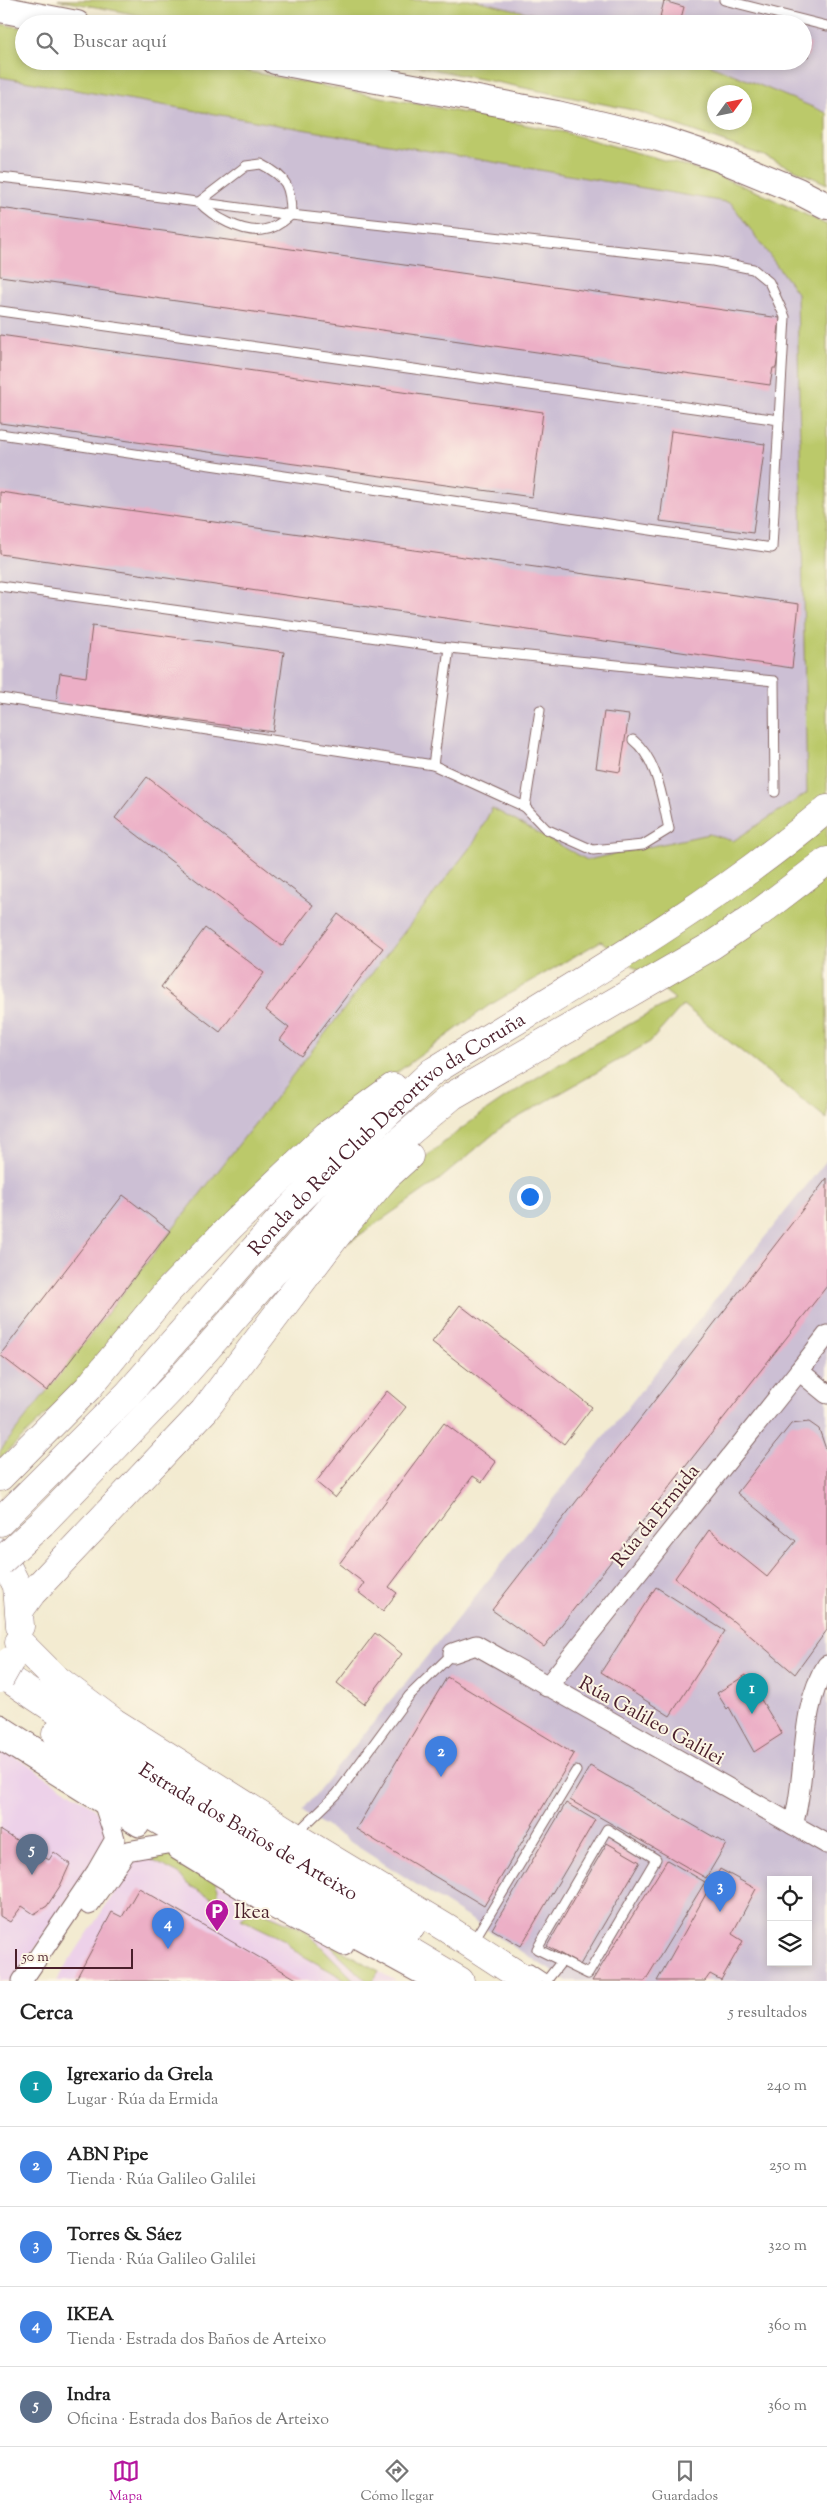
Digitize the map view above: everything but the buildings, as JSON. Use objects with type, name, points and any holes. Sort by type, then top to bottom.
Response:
[{"type":"main road","points":[[0,9],[31,15]]},
{"type":"main road","points":[[323,70],[557,114],[658,138],[718,158],[798,191],[827,206]]},
{"type":"main road","points":[[791,840],[827,795]]},
{"type":"main road","name":"Ronda do Real Club Deportivo da Coruña","points":[[0,1522],[128,1394],[284,1215],[344,1154],[432,1072],[605,966],[725,889],[791,840],[827,809]]},
{"type":"main road","name":"Ronda do Real Club Deportivo da Coruña","points":[[0,1562],[42,1523],[175,1385],[359,1176],[452,1096],[711,946],[755,916],[827,861]]},
{"type":"main road","points":[[20,1610],[32,1593],[204,1411],[337,1235],[386,1177],[522,1055]]},
{"type":"main road","points":[[0,1477],[88,1388],[167,1292],[225,1231],[320,1141],[399,1083],[432,1072]]},
{"type":"main road","points":[[0,1552],[17,1586],[20,1610],[7,1664],[54,1677],[114,1722],[304,1842],[530,1978]]},
{"type":"main road","name":"Estrada dos Baños de Arteixo","points":[[7,1664],[61,1715],[203,1805],[530,1978]]},
{"type":"main road","name":"Estrada dos Baños de Arteixo","points":[[0,1696],[144,1793],[460,1981]]},
{"type":"street","name":"Rúa da Ermida","points":[[547,1687],[827,1335]]},
{"type":"street","points":[[799,1371],[827,1394]]},
{"type":"street","name":"Rúa Galileo Galilei","points":[[454,1653],[476,1645],[547,1687],[827,1844]]},
{"type":"street","points":[[793,1825],[799,1803],[811,1701],[827,1665]]},
{"type":"street","name":"Estrada dos Baños de Arteixo","points":[[0,1724],[141,1815],[349,1935],[434,1981]]},
{"type":"street","name":"Estrada dos Baños de Arteixo","points":[[0,1740],[105,1808],[272,1908],[410,1981]]},
{"type":"street","name":"Estrada dos Baños de Arteixo","points":[[35,1746],[105,1808]]},
{"type":"street","points":[[22,1981],[96,1872],[115,1839],[105,1808]]},
{"type":"street","points":[[38,1981],[127,1851],[167,1844]]},
{"type":"lane","points":[[724,0],[783,15]]},
{"type":"lane","points":[[812,22],[827,26]]},
{"type":"lane","points":[[199,202],[246,166],[261,164],[279,173],[291,192],[291,215]]},
{"type":"lane","points":[[0,177],[291,215],[694,259],[753,269],[769,282],[785,317],[772,548],[0,434]]},
{"type":"lane","points":[[199,202],[212,215],[237,226],[262,230],[280,224],[291,215]]},
{"type":"lane","points":[[0,311],[779,420]]},
{"type":"lane","points":[[0,586],[449,648],[774,681],[775,792]]},
{"type":"lane","points":[[433,765],[449,648]]},
{"type":"lane","points":[[0,698],[433,765],[526,807],[546,829],[593,850],[643,845],[669,829],[653,768],[642,747],[633,740]]},
{"type":"lane","points":[[526,807],[540,710]]},
{"type":"lane","points":[[303,1826],[337,1794],[409,1696],[454,1653]]},
{"type":"lane","points":[[54,1677],[94,1694]]},
{"type":"lane","points":[[477,1935],[576,1771]]},
{"type":"lane","points":[[607,1829],[656,1859],[588,1974],[562,1962],[537,1949],[607,1829]]},
{"type":"lane","points":[[530,1978],[562,1962]]},
{"type":"shaded area","points":[[475,0],[827,0],[827,113],[723,70],[812,70],[812,15],[538,15]]},
{"type":"shaded area","points":[[0,77],[731,203],[797,293],[807,793],[733,841],[709,834],[587,860],[492,808],[475,841],[0,1451]]},
{"type":"shaded area","points":[[827,1160],[827,1981],[567,1981],[302,1811]]},
{"type":"shaded area","points":[[0,1747],[93,1807],[103,1821],[107,1834],[102,1845],[14,1981],[0,1981]]},
{"type":"shaded area","points":[[140,1854],[209,1878],[396,1981],[56,1981]]},
{"type":"green space","points":[[58,0],[475,0],[538,15],[139,15]]},
{"type":"green space","points":[[0,24],[15,26],[15,70],[241,70],[563,132],[710,173],[760,193],[827,225],[827,1119],[683,1005],[650,1042],[503,1126],[439,1180],[348,1243],[386,1197],[411,1171],[472,1121],[538,1077],[675,999],[601,941],[488,1006],[329,1122],[62,1399],[0,1459],[0,1451],[475,841],[492,808],[587,860],[709,834],[733,841],[807,793],[797,293],[731,203],[0,77]]},
{"type":"green space","points":[[436,70],[723,70],[827,113],[827,184],[767,157],[633,110]]},
{"type":"green space","points":[[164,1852],[215,1881],[218,1888],[219,1902],[187,1884],[179,1874],[140,1854]]},
{"type":"green space","points":[[260,1911],[305,1930],[355,1981],[348,1981],[293,1950],[285,1940],[241,1919],[248,1914]]},
{"type":"green space","points":[[326,1942],[379,1971],[373,1981],[367,1981]]},
{"type":"place","name":"Igrexario da Grela","points":[[752,1714]]},
{"type":"place","name":"ABN Pipe","points":[[441,1777]]},
{"type":"place","name":"Indra","points":[[32,1875]]},
{"type":"place","name":"Torres & Sáez","points":[[720,1912]]},
{"type":"place","name":"Ikea","points":[[217,1932]]},
{"type":"place","name":"IKEA","points":[[168,1949]]}]
